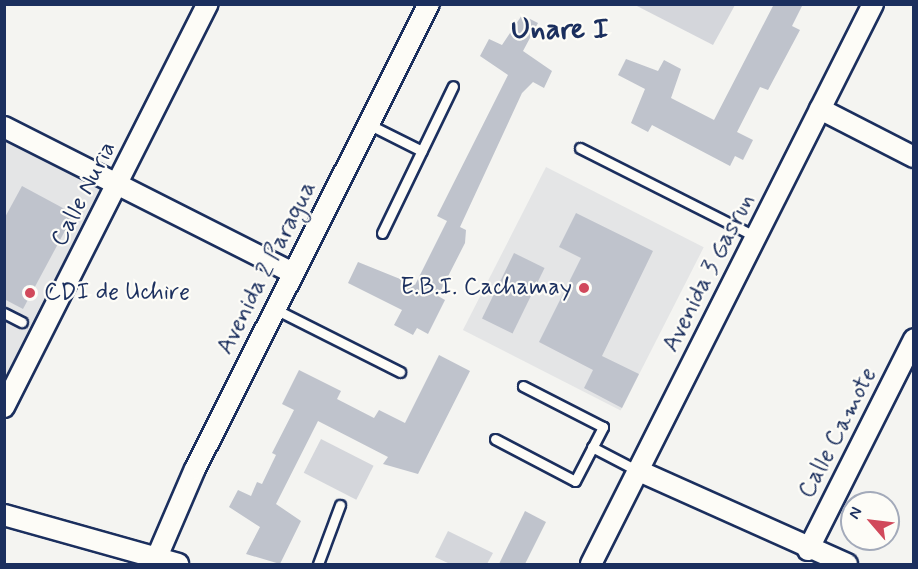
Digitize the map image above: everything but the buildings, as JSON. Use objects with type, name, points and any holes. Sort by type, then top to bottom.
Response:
[{"type":"street","name":"Calle Nuria","points":[[4,407],[208,4]]},
{"type":"street","name":"Avenida 2 Paragua","points":[[155,561],[275,309],[429,4]]},
{"type":"street","name":"Avenida 3 Gasrun","points":[[591,564],[873,4]]},
{"type":"street","points":[[820,109],[914,157]]},
{"type":"street","points":[[4,127],[116,186],[293,273]]},
{"type":"street","name":"Calle Camote","points":[[808,550],[913,339]]},
{"type":"street","points":[[639,471],[808,550],[847,564]]},
{"type":"street","points":[[4,515],[155,561],[178,564]]},
{"type":"lane","points":[[382,234],[453,86]]},
{"type":"lane","points":[[368,124],[422,151]]},
{"type":"lane","points":[[580,148],[756,237]]},
{"type":"lane","points":[[275,309],[400,372]]},
{"type":"lane","points":[[4,313],[22,322]]},
{"type":"lane","points":[[495,439],[574,481],[603,427],[523,386]]},
{"type":"lane","points":[[592,447],[639,471]]},
{"type":"lane","points":[[318,564],[340,505]]},
{"type":"shaded area","points":[[735,4],[713,45],[635,5]]},
{"type":"shaded area","name":"CDI de Uchire","points":[[5,138],[104,188],[5,392]]},
{"type":"shaded area","name":"E.B.I. Cachamay","points":[[546,167],[704,247],[621,410],[463,330]]},
{"type":"shaded area","points":[[321,439],[374,466],[356,500],[304,473]]},
{"type":"shaded area","points":[[448,531],[493,553],[487,564],[450,564],[435,557]]},
{"type":"place","name":"E.B.I. Cachamay","points":[[584,288]]},
{"type":"place","name":"CDI de Uchire","points":[[30,293]]},
{"type":"district","name":"Unare I","points":[[560,30]]}]
